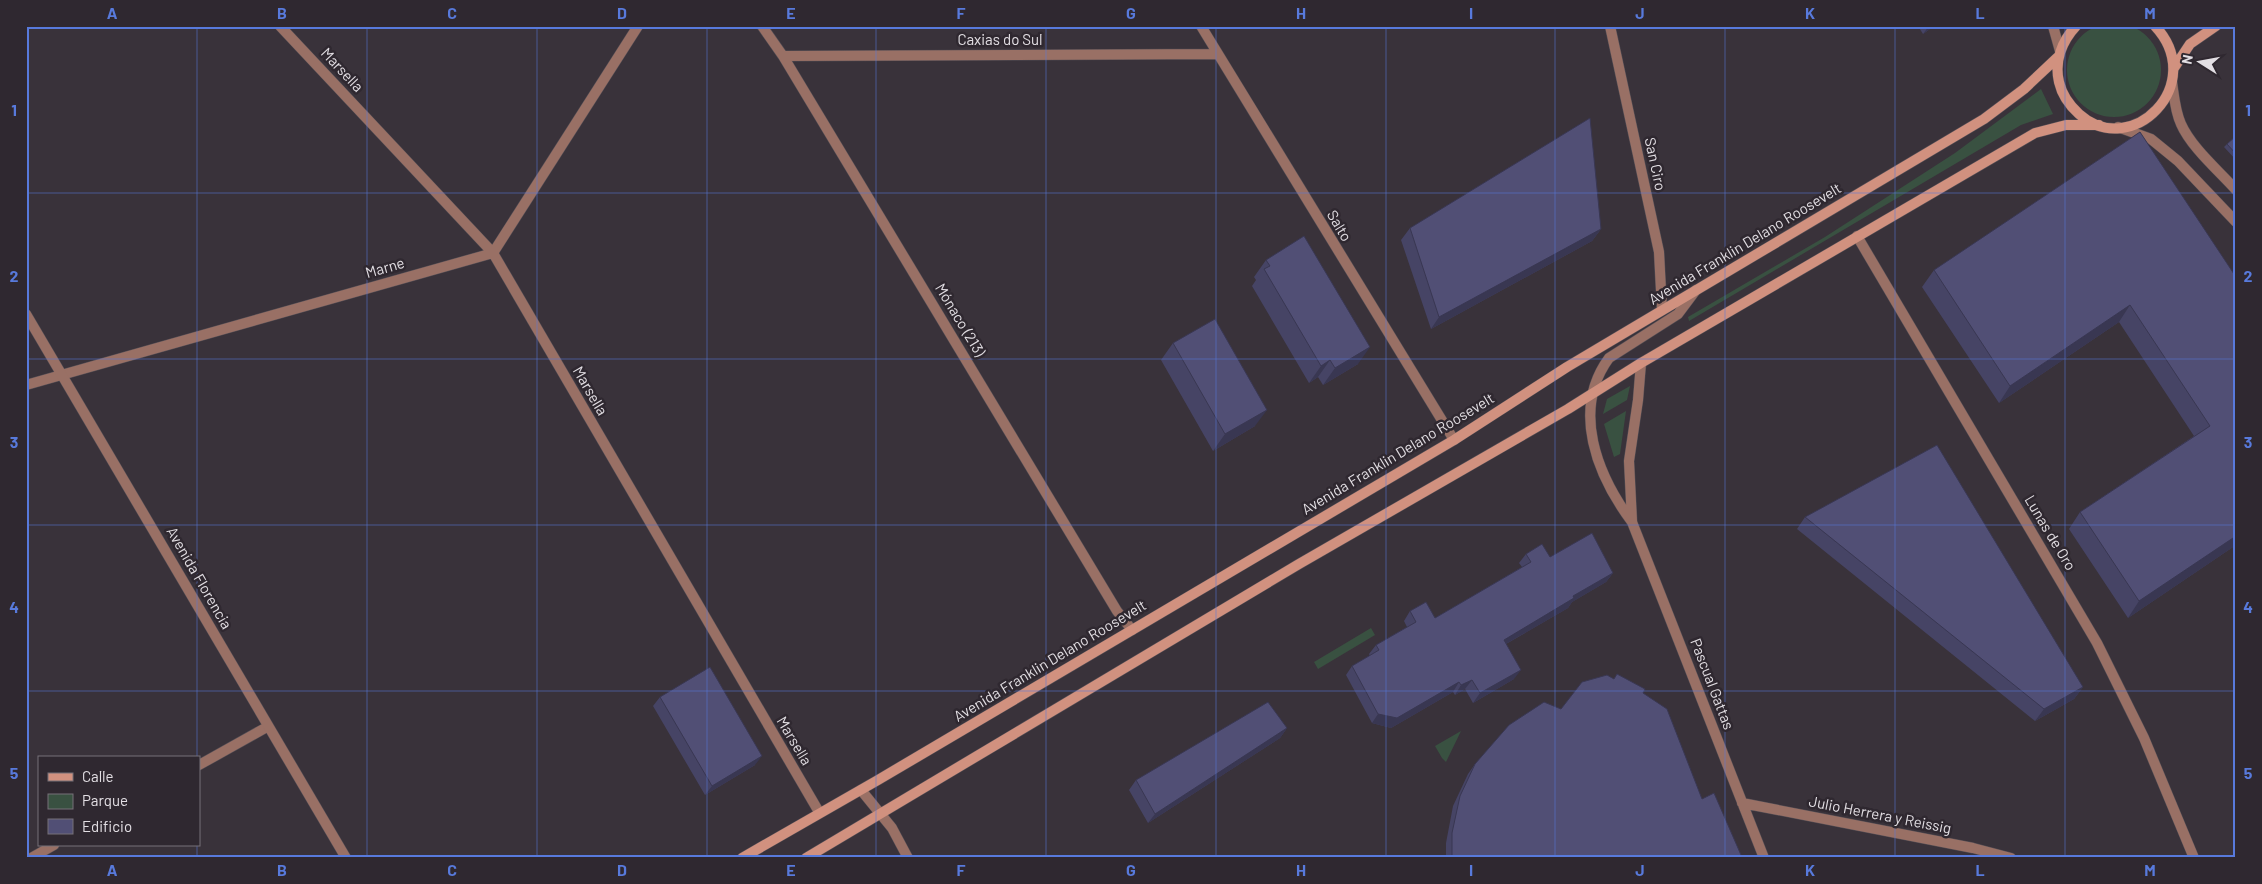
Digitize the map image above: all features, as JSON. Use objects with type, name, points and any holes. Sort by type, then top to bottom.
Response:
[{"type":"main road","name":"Avenida Franklin Delano Roosevelt","points":[[742,858],[819,812],[861,790],[1454,440],[1567,367],[1984,119],[2024,89],[2059,54],[2066,38],[2076,26]]},
{"type":"main road","points":[[806,858],[880,812],[1298,564],[1568,409],[1641,363],[2035,133],[2066,124],[2099,125],[2118,128],[2133,125],[2147,118],[2158,109],[2167,96],[2174,68],[2172,53],[2166,39],[2155,26]]},
{"type":"main road","points":[[2174,68],[2190,44],[2216,26]]},
{"type":"main road","points":[[2059,54],[2057,75],[2062,91],[2070,106],[2084,118],[2099,125]]},
{"type":"street","name":"Marsella","points":[[280,26],[493,252],[819,812]]},
{"type":"street","points":[[493,252],[638,26]]},
{"type":"street","name":"Mónaco (213)","points":[[762,26],[783,56],[1117,611],[1132,630]]},
{"type":"street","name":"Salto","points":[[1201,26],[1454,440]]},
{"type":"street","points":[[2053,26],[2059,54]]},
{"type":"street","name":"San Ciro","points":[[1609,28],[1659,252],[1662,310]]},
{"type":"street","name":"Caxias do Sul","points":[[783,56],[1217,54]]},
{"type":"street","points":[[2172,82],[2181,124],[2190,138],[2236,190]]},
{"type":"street","points":[[2118,128],[2151,139],[2178,160],[2236,222]]},
{"type":"street","name":"Lunas de Oro","points":[[1857,236],[2097,643],[2144,738],[2194,858]]},
{"type":"street","name":"Marne","points":[[26,385],[493,252]]},
{"type":"street","name":"Pascual Gattas","points":[[1696,290],[1678,314],[1609,358],[1602,368],[1592,393],[1589,428],[1614,498],[1632,522],[1764,858]]},
{"type":"street","name":"Avenida Florencia","points":[[26,314],[64,375],[267,727],[346,858]]},
{"type":"street","name":"Pascual Gattas","points":[[1632,522],[1629,461],[1638,400],[1641,363]]},
{"type":"street","points":[[200,764],[267,727]]},
{"type":"street","points":[[861,790],[900,840],[908,858]]},
{"type":"street","name":"Julio Herrera y Reissig","points":[[1742,803],[1973,848],[2011,858]]},
{"type":"street","points":[[26,848],[32,858],[52,846]]},
{"type":"green space","points":[[2114,23],[2132,26],[2147,37],[2158,52],[2161,70],[2158,88],[2147,103],[2132,114],[2114,117],[2096,114],[2081,103],[2070,88],[2067,70],[2070,52],[2081,37],[2096,26]]},
{"type":"green space","points":[[2041,89],[2053,114],[2021,125],[1689,321],[1688,317],[1825,237],[1955,153]]},
{"type":"green space","points":[[1630,386],[1627,400],[1603,414],[1607,399]]},
{"type":"green space","points":[[1626,411],[1620,454],[1614,457],[1604,424]]},
{"type":"green space","points":[[1371,628],[1375,635],[1318,669],[1314,662]]},
{"type":"green space","points":[[1461,731],[1446,762],[1435,746]]},
{"type":"building","points":[[1590,118],[1601,229],[1439,317],[1410,228]]},
{"type":"building","points":[[2140,132],[2236,277],[2236,536],[2139,601],[2080,512],[2210,426],[2130,305],[2010,386],[1934,270]]},
{"type":"building","points":[[2236,136],[2236,154],[2227,144]]},
{"type":"building","points":[[1304,236],[1370,347],[1335,368],[1330,360],[1321,366],[1264,269],[1270,266],[1266,260]]},
{"type":"building","points":[[1215,319],[1267,410],[1225,434],[1173,343]]},
{"type":"building","points":[[1937,445],[2083,687],[2044,709],[1805,517]]},
{"type":"building","points":[[1592,533],[1613,573],[1504,640],[1521,670],[1480,693],[1472,680],[1461,685],[1459,682],[1397,718],[1378,714],[1352,666],[1379,650],[1376,645],[1416,622],[1410,611],[1426,602],[1435,618],[1531,562],[1526,554],[1542,544],[1550,557]]},
{"type":"building","points":[[710,667],[762,756],[712,786],[660,697]]},
{"type":"building","points":[[1617,674],[1645,689],[1643,693],[1667,709],[1702,799],[1714,793],[1741,855],[1738,858],[1452,858],[1452,833],[1460,796],[1475,764],[1509,725],[1544,702],[1561,709],[1582,682],[1607,675],[1614,679]]},
{"type":"building","points":[[1268,702],[1287,728],[1155,814],[1136,780]]}]
